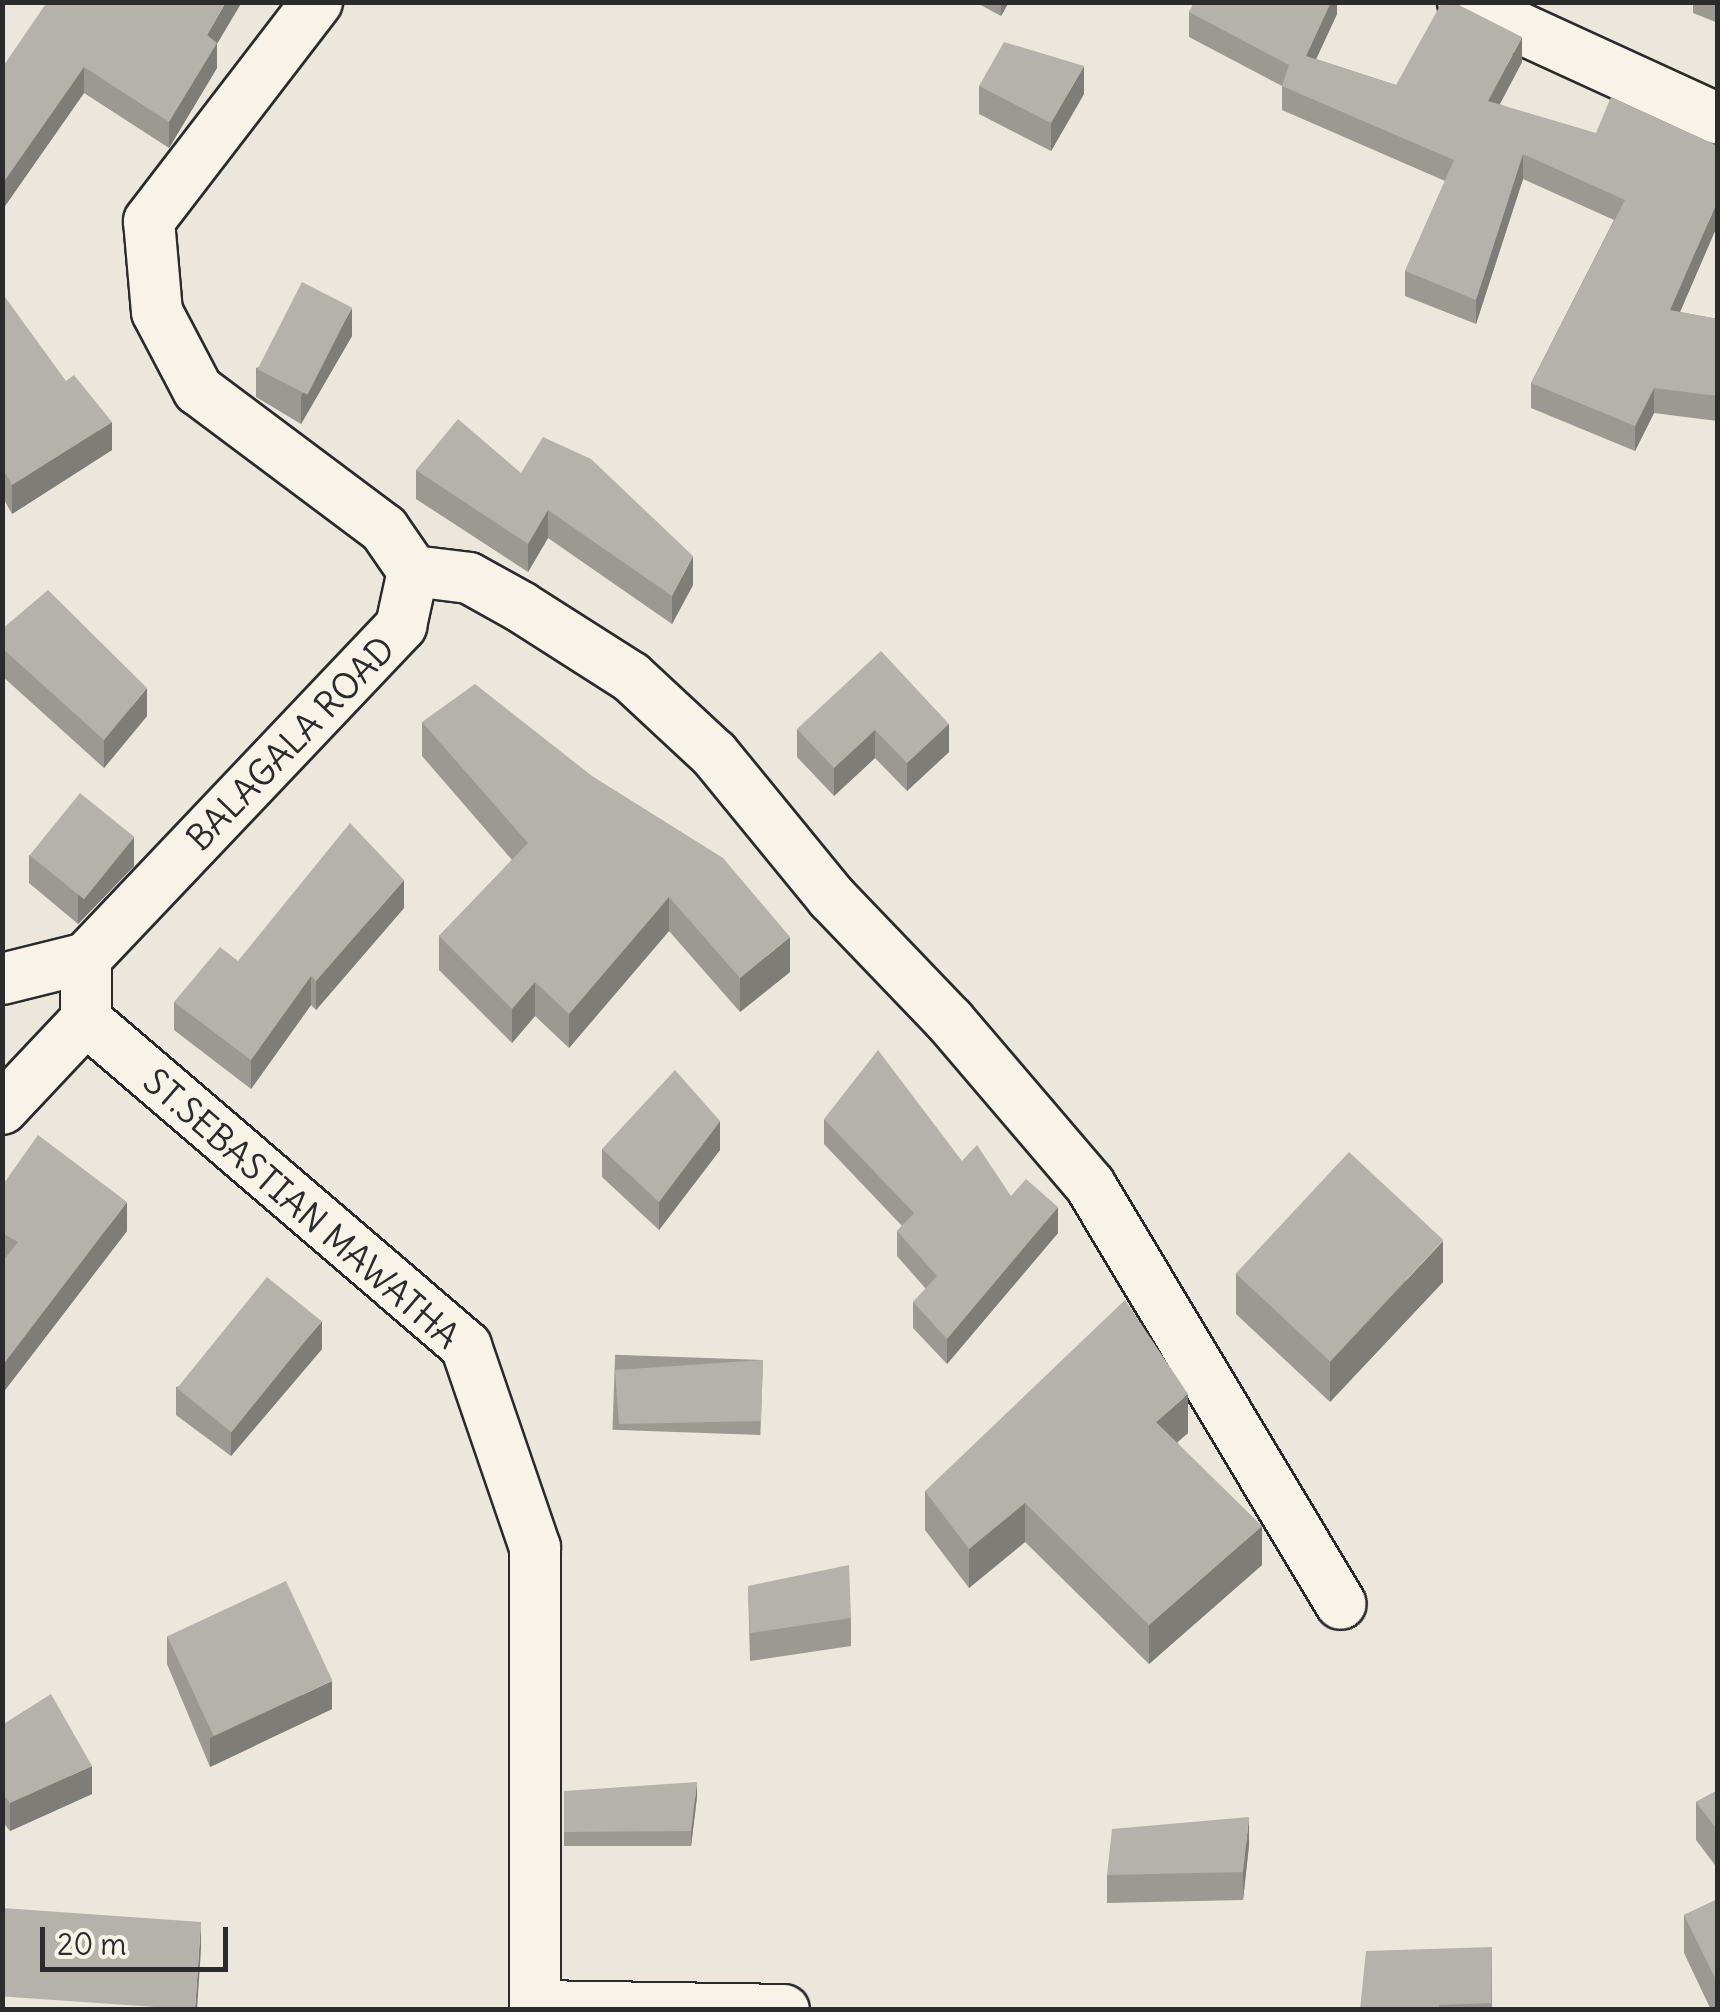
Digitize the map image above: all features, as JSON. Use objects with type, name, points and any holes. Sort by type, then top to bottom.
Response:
[{"type":"street","points":[[317,2],[150,221],[156,312],[198,390],[384,529],[413,571],[470,578],[521,607],[631,677],[714,754],[832,898],[950,1021],[1090,1185],[1341,1604]]},
{"type":"street","points":[[1463,2],[1718,119]]},
{"type":"street","name":"BALAGALA ROAD","points":[[86,958],[401,626],[413,571]]},
{"type":"street","points":[[2,979],[86,958],[86,1020],[2,1109]]},
{"type":"street","name":"ST.SEBASTIAN MAWATHA","points":[[86,1020],[466,1346],[535,1547],[535,2008]]},
{"type":"street","points":[[535,2008],[784,2010]]},
{"type":"building","points":[[47,2],[226,2],[207,35],[217,43],[169,122],[84,67],[5,180],[2,68]]},
{"type":"building","points":[[1194,2],[1331,2],[1306,56],[1396,85],[1442,2],[1453,2],[1522,37],[1488,101],[1596,133],[1611,97],[1718,146],[1718,200],[1670,310],[1718,319],[1718,396],[1654,388],[1635,426],[1531,383],[1625,200],[1523,154],[1476,300],[1405,271],[1454,160],[1282,86],[1289,65],[1189,12]]},
{"type":"building","points":[[1004,42],[1084,66],[1051,123],[979,86]]},
{"type":"building","points":[[302,282],[352,307],[307,395],[258,369]]},
{"type":"building","points":[[2,293],[66,381],[74,375],[112,422],[12,485],[2,467]]},
{"type":"building","points":[[458,419],[521,473],[543,437],[591,459],[693,556],[672,596],[548,510],[528,544],[416,470]]},
{"type":"building","points":[[48,590],[147,688],[104,740],[2,648],[2,629]]},
{"type":"building","points":[[881,651],[949,724],[907,763],[875,730],[834,768],[797,729]]},
{"type":"building","points":[[475,684],[592,776],[723,858],[790,937],[740,978],[669,897],[569,1014],[535,982],[512,1009],[439,936],[528,843],[422,722]]},
{"type":"building","points":[[80,793],[134,837],[84,899],[30,855]]},
{"type":"building","points":[[350,823],[404,880],[316,981],[311,976],[251,1060],[174,1002],[220,947],[238,961]]},
{"type":"building","points":[[878,1050],[962,1161],[977,1145],[1011,1196],[1026,1179],[1058,1207],[947,1339],[913,1302],[937,1276],[897,1231],[914,1213],[824,1119]]},
{"type":"building","points":[[675,1070],[720,1121],[659,1202],[602,1149]]},
{"type":"building","points":[[38,1135],[127,1202],[2,1366],[2,1262],[18,1242],[2,1233],[2,1186]]},
{"type":"building","points":[[1349,1152],[1443,1240],[1330,1361],[1236,1273]]},
{"type":"building","points":[[267,1277],[321,1321],[231,1432],[177,1388]]},
{"type":"building","points":[[1125,1300],[1188,1394],[1156,1422],[1262,1526],[1149,1625],[1025,1503],[969,1549],[925,1491]]},
{"type":"building","points":[[763,1360],[761,1421],[619,1424],[615,1370]]},
{"type":"building","points":[[849,1565],[851,1618],[750,1633],[748,1586]]},
{"type":"building","points":[[286,1581],[332,1681],[214,1736],[167,1636]]},
{"type":"building","points":[[51,1694],[92,1766],[10,1803],[2,1793],[2,1725]]},
{"type":"building","points":[[697,1782],[691,1831],[564,1832],[564,1791]]},
{"type":"building","points":[[1718,1790],[1718,1831],[1696,1802]]},
{"type":"building","points":[[1249,1817],[1243,1872],[1107,1875],[1112,1829]]},
{"type":"building","points":[[1718,1899],[1718,1984],[1684,1915]]},
{"type":"building","points":[[2,1908],[201,1922],[195,2010],[2,1996]]},
{"type":"building","points":[[1492,1947],[1491,2003],[1439,2005],[1439,2010],[1360,2010],[1366,1951]]}]
